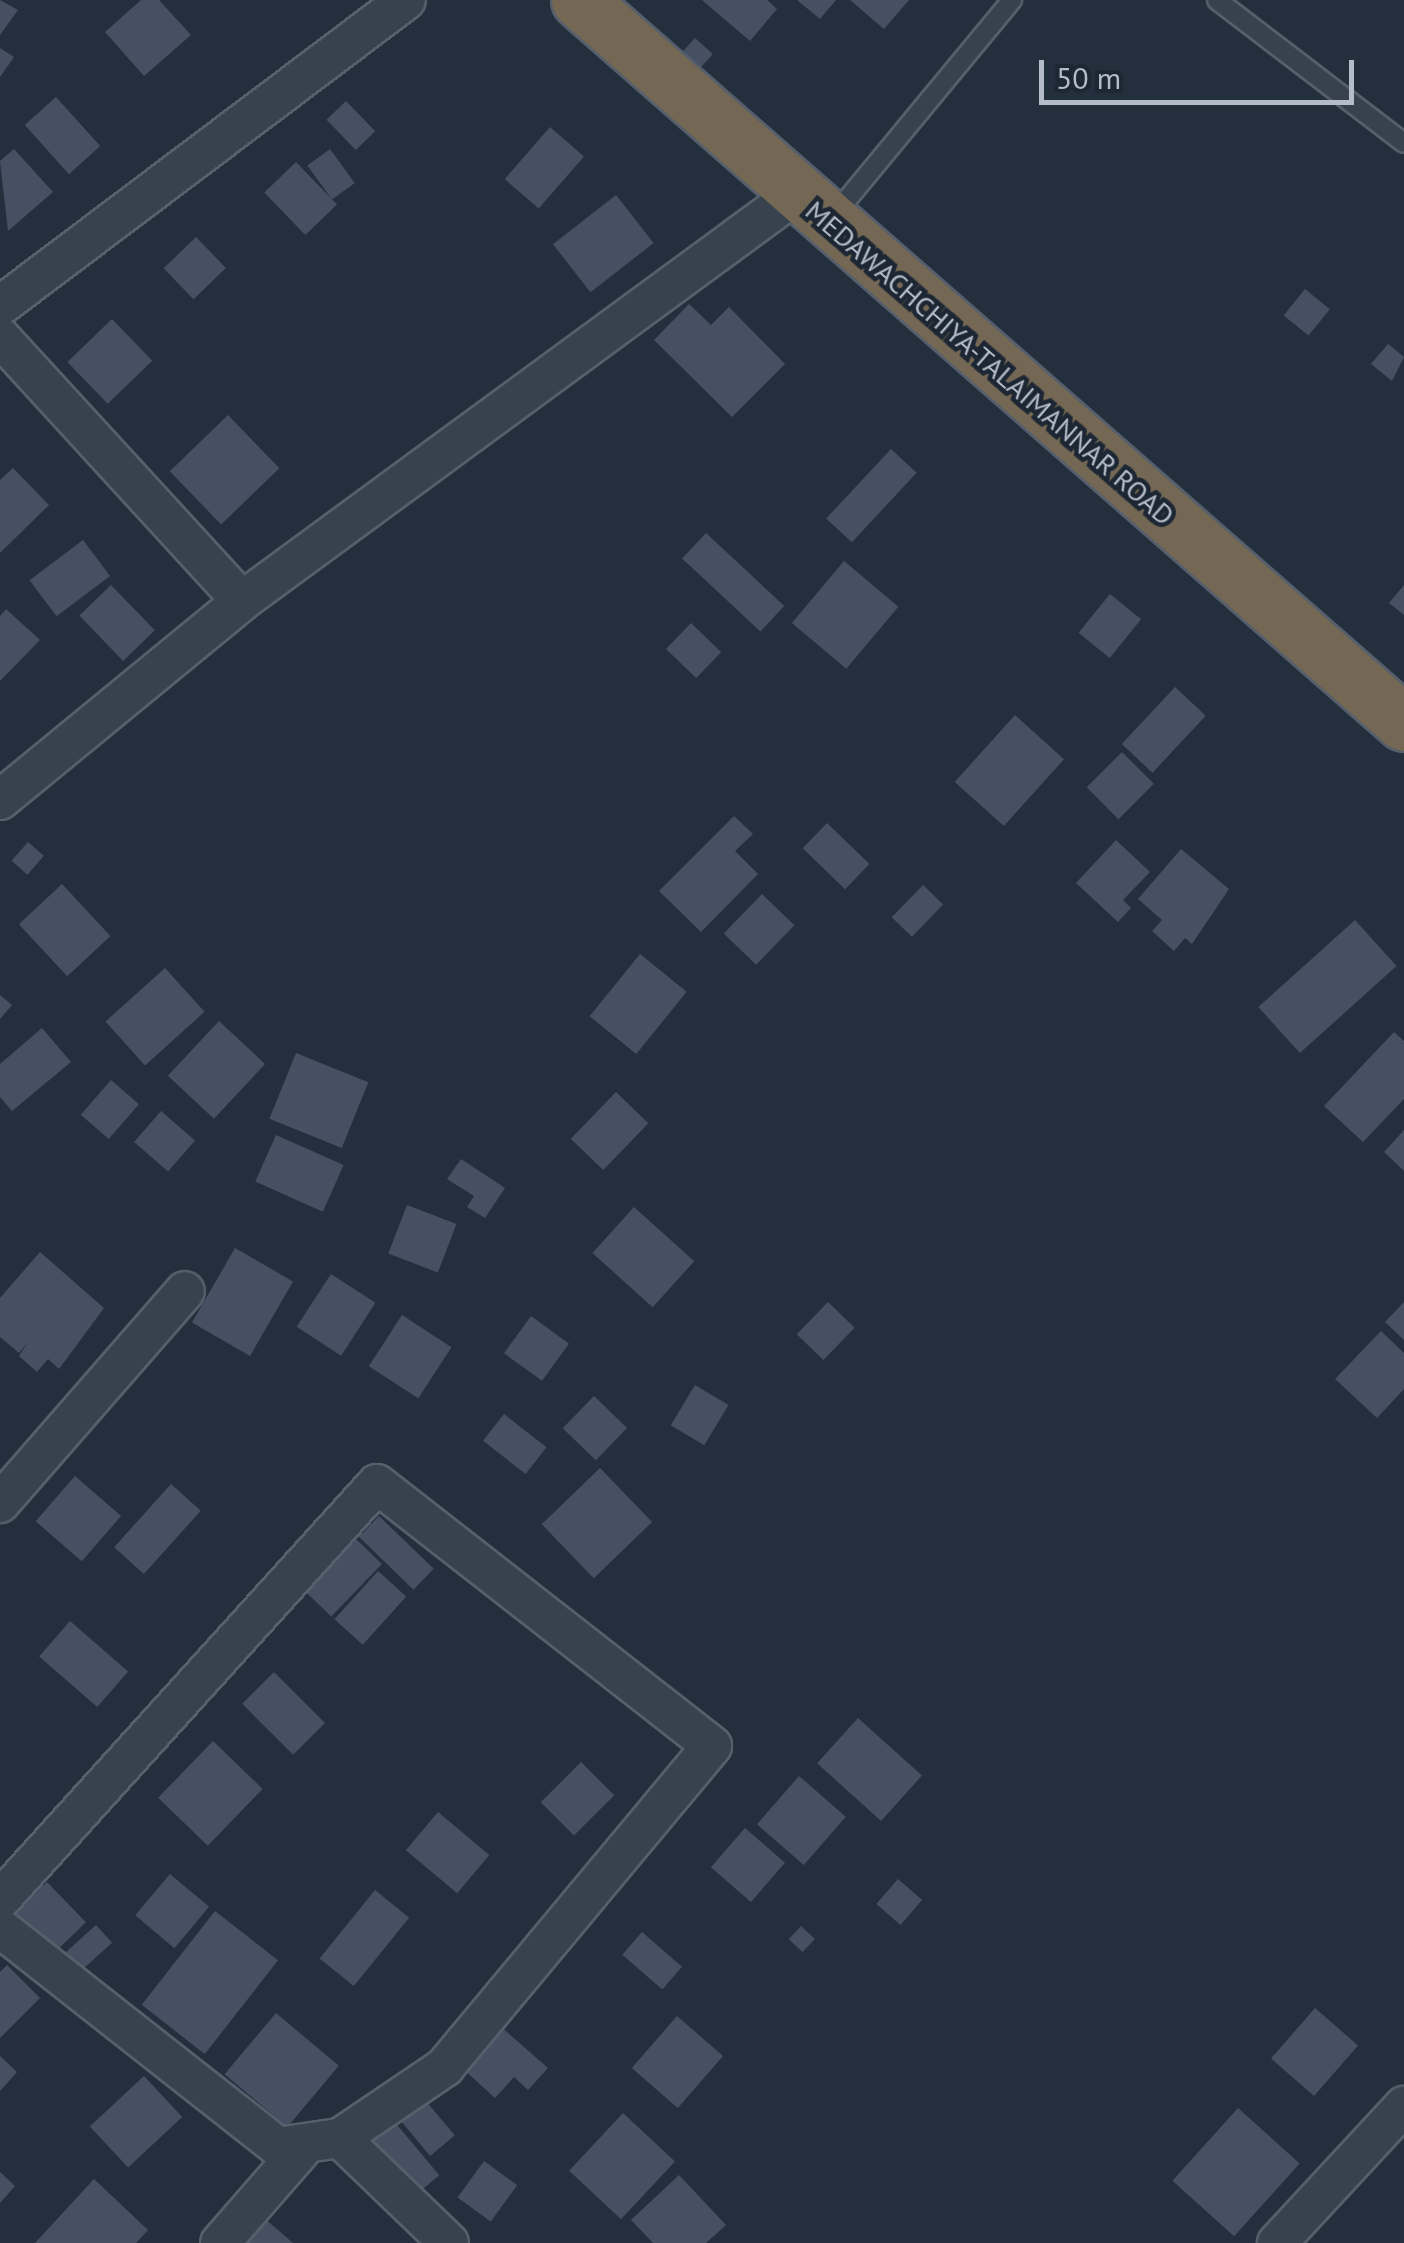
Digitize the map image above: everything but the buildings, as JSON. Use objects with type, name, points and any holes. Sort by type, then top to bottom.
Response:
[{"type":"highway","name":"MEDAWACHCHIYA-TALAIMANNAR ROAD","points":[[580,0],[812,208],[1404,723]]},
{"type":"street","points":[[0,306],[406,0]]},
{"type":"street","points":[[0,800],[242,600],[812,208]]},
{"type":"street","points":[[0,337],[242,600]]},
{"type":"street","points":[[0,1503],[185,1292]]},
{"type":"street","points":[[0,1900],[378,1484],[712,1746],[445,2067],[340,2138],[301,2150],[278,2148],[0,1928]]},
{"type":"street","points":[[1277,2243],[1404,2106]]},
{"type":"street","points":[[340,2138],[449,2243]]},
{"type":"street","points":[[220,2243],[301,2150]]},
{"type":"lane","points":[[812,208],[1012,0]]},
{"type":"lane","points":[[1217,0],[1404,143]]}]
